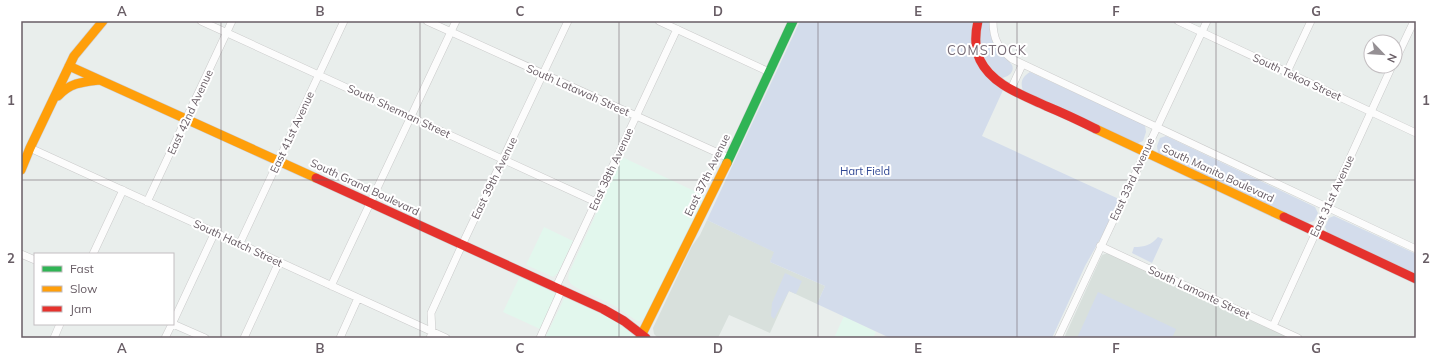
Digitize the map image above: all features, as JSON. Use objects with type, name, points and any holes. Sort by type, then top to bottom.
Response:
[{"type":"street","points":[[21,170],[69,66],[80,48],[103,21]]},
{"type":"street","name":"South Sherman Street","points":[[201,21],[596,202]]},
{"type":"street","name":"East 42nd Avenue","points":[[147,202],[232,21]]},
{"type":"street","name":"East 41st Avenue","points":[[240,244],[344,21]]},
{"type":"street","name":"South Latawah Street","points":[[427,21],[729,158]]},
{"type":"street","points":[[331,286],[456,21]]},
{"type":"street","name":"East 39th Avenue","points":[[431,335],[431,313],[462,244],[568,21]]},
{"type":"street","points":[[659,21],[769,72]]},
{"type":"street","name":"East 37th Avenue","points":[[642,337],[729,158],[793,21]]},
{"type":"street","name":"South Manito Boulevard","points":[[978,21],[975,41],[976,50],[989,74],[997,81],[1011,89],[1416,279]]},
{"type":"street","name":"South Manito Boulevard","points":[[993,21],[993,31],[999,48],[1012,59],[1326,208],[1416,249]]},
{"type":"street","name":"South Tekoa Street","points":[[1178,21],[1416,133]]},
{"type":"street","name":"East 33rd Avenue","points":[[1058,338],[1206,21]]},
{"type":"street","points":[[1287,72],[1311,21]]},
{"type":"street","points":[[1403,44],[1414,21]]},
{"type":"street","name":"East 38th Avenue","points":[[540,338],[559,288],[596,202],[677,29]]},
{"type":"street","points":[[1011,89],[1022,64]]},
{"type":"street","name":"South Grand Boulevard","points":[[69,66],[187,118],[604,309],[624,321],[642,337]]},
{"type":"street","name":"East 31st Avenue","points":[[1273,326],[1388,74]]},
{"type":"street","points":[[52,101],[73,83],[80,81],[100,80]]},
{"type":"street","name":"South Hatch Street","points":[[30,148],[358,298],[431,335],[446,338]]},
{"type":"street","points":[[93,253],[123,190]]},
{"type":"street","points":[[174,321],[215,232]]},
{"type":"street","name":"South Lamonte Street","points":[[1100,246],[1298,338]]},
{"type":"street","points":[[21,254],[34,260]]},
{"type":"street","points":[[244,338],[279,262]]},
{"type":"street","points":[[340,338],[358,298]]},
{"type":"street","points":[[174,323],[205,338]]},
{"type":"street","points":[[54,338],[60,325]]},
{"type":"street","points":[[165,338],[172,325]]},
{"type":"shaded area","points":[[622,157],[705,196],[646,317],[640,321],[637,321],[615,306],[577,288],[571,284],[568,279],[569,273]]},
{"type":"shaded area","points":[[707,220],[775,252],[770,262],[825,286],[817,304],[789,291],[770,333],[729,315],[718,338],[658,338],[654,334],[653,328],[692,246],[700,235]]},
{"type":"shaded area","points":[[544,227],[573,241],[558,273],[553,277],[526,265]]},
{"type":"shaded area","points":[[1108,253],[1292,338],[1064,338],[1102,255]]},
{"type":"shaded area","points":[[520,276],[554,293],[555,297],[540,329],[503,312]]},
{"type":"shaded area","points":[[564,299],[568,299],[612,319],[631,333],[634,338],[545,338]]},
{"type":"shaded area","points":[[844,316],[876,332],[873,338],[834,338]]},
{"type":"green space","name":"Hart Field","points":[[800,21],[975,21],[973,48],[1004,88],[982,136],[1119,199],[1103,234],[1085,266],[1052,338],[890,338],[817,304],[825,286],[770,262],[774,252],[707,220]]},
{"type":"green space","points":[[982,21],[990,21],[991,37],[995,46],[1012,65],[1013,70],[1007,77],[1002,78],[996,73],[990,67],[982,53],[979,37]]},
{"type":"green space","points":[[1030,72],[1145,125],[1146,132],[1143,141],[1136,144],[1023,91],[1022,80]]},
{"type":"green space","points":[[1166,136],[1315,207],[1318,213],[1314,221],[1307,223],[1158,153],[1157,146],[1160,138]]},
{"type":"green space","points":[[1334,216],[1416,254],[1416,275],[1328,234],[1325,227],[1329,218]]},
{"type":"green space","points":[[1158,237],[1163,239],[1152,263],[1132,253],[1134,247],[1148,245]]},
{"type":"green space","points":[[785,273],[802,281],[796,294],[789,291],[774,319],[771,316],[772,303]]},
{"type":"green space","points":[[1098,292],[1176,329],[1172,338],[1077,338]]},
{"type":"traffic: fast","points":[[727,163],[793,21]]},
{"type":"traffic: slow","points":[[21,170],[74,56],[103,21]]},
{"type":"traffic: slow","points":[[69,66],[316,178]]},
{"type":"traffic: slow","points":[[58,96],[67,88],[72,86],[99,80]]},
{"type":"traffic: slow","points":[[1096,129],[1284,217]]},
{"type":"traffic: slow","points":[[640,338],[727,163]]},
{"type":"traffic: jam","points":[[978,21],[976,36],[977,50],[985,69],[992,76],[1000,83],[1018,93],[1096,129]]},
{"type":"traffic: jam","points":[[316,178],[603,309],[624,321],[646,338]]},
{"type":"traffic: jam","points":[[1284,217],[1416,279]]},
{"type":"district","name":"COMSTOCK","points":[[987,50]]}]
